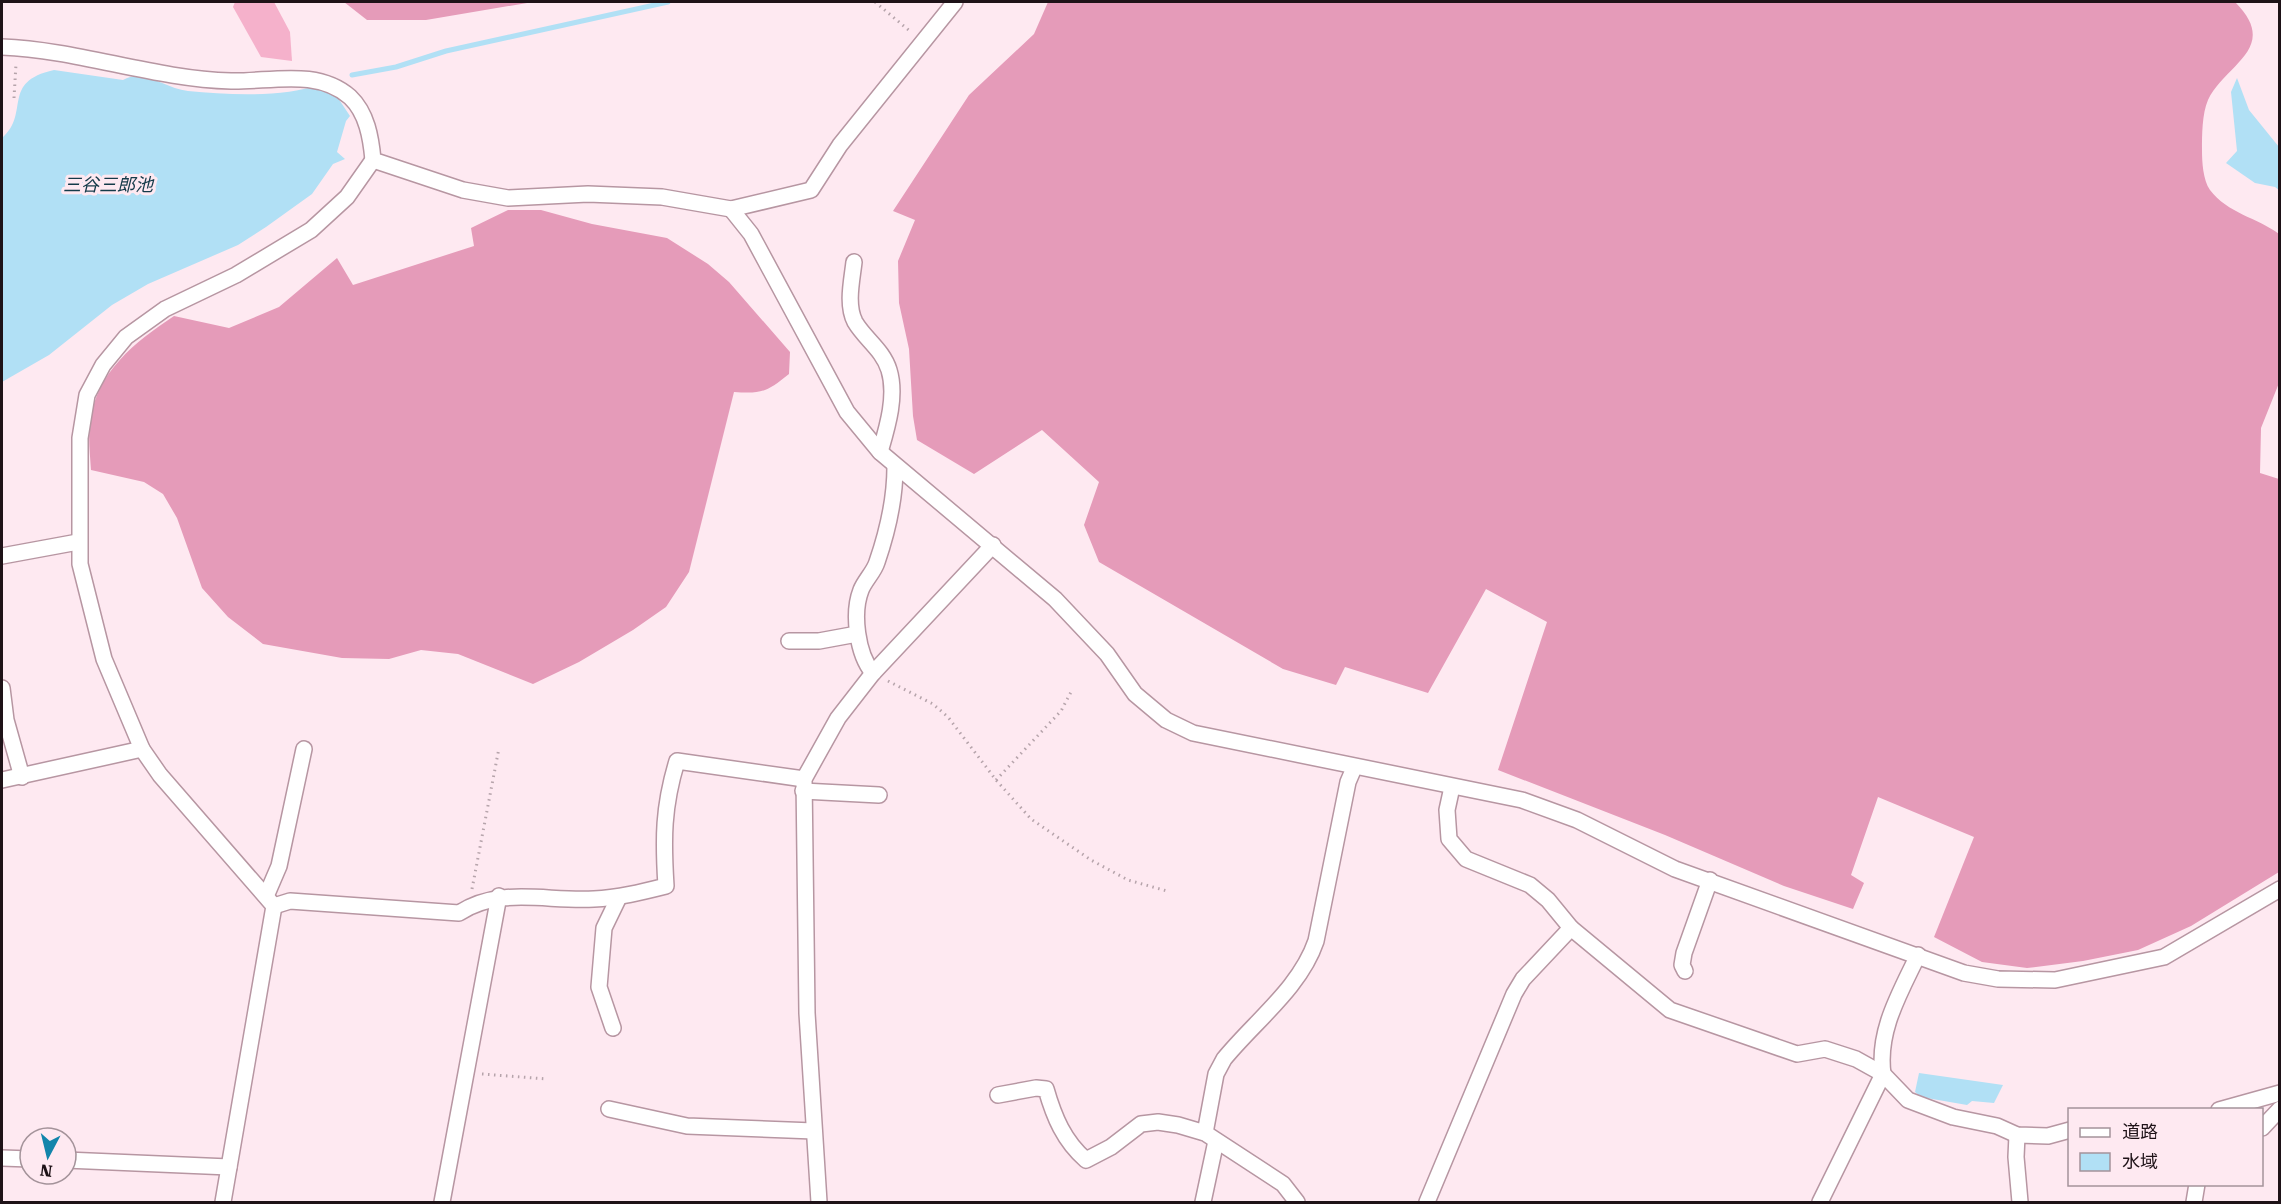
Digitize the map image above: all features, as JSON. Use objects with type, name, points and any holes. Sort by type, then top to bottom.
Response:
[{"type":"street","points":[[373,160],[463,190],[508,198],[588,194],[662,197],[730,210],[811,190],[840,145],[955,2]]},
{"type":"street","points":[[9,47],[213,80],[287,77],[328,85],[350,97],[366,121],[373,160],[347,197],[312,230],[236,274],[165,309],[126,337],[103,365],[87,395],[80,438],[78,542],[80,564],[104,659],[142,749],[183,802],[271,900],[459,913],[471,905],[499,896],[592,899],[619,897],[666,886],[663,830],[669,787],[677,761],[803,785],[879,795]]},
{"type":"street","points":[[730,210],[751,234],[847,412],[880,452],[895,467],[993,545],[1055,599],[1107,654],[1135,694],[1166,720],[1193,733],[1354,768],[1522,800],[1577,820],[1675,869],[1964,972],[1998,979],[2055,980],[2164,957],[2280,889]]},
{"type":"street","points":[[854,262],[850,299],[855,321],[875,344],[890,371],[891,393],[888,423],[880,452]]},
{"type":"street","points":[[873,673],[864,661],[857,634],[860,591],[877,563],[891,518],[895,496],[895,467]]},
{"type":"street","points":[[2,556],[78,542]]},
{"type":"street","points":[[819,1203],[807,1013],[803,785],[838,718],[873,673],[993,545]]},
{"type":"street","points":[[789,641],[819,641],[857,634]]},
{"type":"street","points":[[2,688],[6,720],[22,777]]},
{"type":"street","points":[[2,780],[142,749]]},
{"type":"street","points":[[223,1203],[271,900],[304,749]]},
{"type":"street","points":[[1203,1203],[1216,1074],[1224,1059],[1299,977],[1310,960],[1316,941],[1348,782],[1354,768]]},
{"type":"street","points":[[1452,787],[1447,810],[1449,839],[1466,859],[1530,885],[1548,900],[1571,927],[1670,1010],[1797,1054],[1825,1049],[1856,1059],[1883,1074],[1908,1100],[1953,1117],[1997,1126],[2017,1135],[2048,1136],[2068,1131]]},
{"type":"street","points":[[1685,971],[1682,965],[1684,954],[1710,880]]},
{"type":"street","points":[[442,1203],[469,1072],[499,896]]},
{"type":"street","points":[[613,1028],[599,987],[604,928],[619,897]]},
{"type":"street","points":[[1427,1203],[1514,994],[1523,979],[1571,927]]},
{"type":"street","points":[[1821,1203],[1883,1074],[1881,1056],[1886,1030],[1918,955]]},
{"type":"street","points":[[998,1095],[1036,1088],[1046,1089],[1056,1122],[1076,1152],[1086,1160],[1111,1147],[1141,1124],[1158,1122],[1210,1136],[1283,1184],[1297,1203]]},
{"type":"street","points":[[2226,1108],[2280,1093]]},
{"type":"street","points":[[609,1108],[687,1126],[814,1131]]},
{"type":"street","points":[[2263,1127],[2280,1109]]},
{"type":"street","points":[[2017,1135],[2016,1157],[2020,1203]]},
{"type":"street","points":[[2,1158],[18,1159]]},
{"type":"street","points":[[78,1161],[230,1167]]},
{"type":"street","points":[[2194,1203],[2197,1186]]},
{"type":"path","points":[[875,2],[922,41]]},
{"type":"path","points":[[9,47],[14,98]]},
{"type":"path","points":[[873,673],[940,711],[968,741],[996,780],[1031,819],[1091,860],[1128,880],[1167,891]]},
{"type":"path","points":[[996,780],[1061,711],[1071,692]]},
{"type":"path","points":[[471,905],[473,879],[499,748]]},
{"type":"path","points":[[469,1072],[547,1079]]},
{"type":"shaded area","points":[[235,2],[274,2],[290,32],[292,61],[261,57],[233,7]]},
{"type":"shaded area","points":[[344,2],[533,2],[426,20],[367,20]]},
{"type":"shaded area","points":[[1048,2],[2235,2],[2248,18],[2253,32],[2251,44],[2245,55],[2216,87],[2208,100],[2203,125],[2202,160],[2206,181],[2217,198],[2234,210],[2279,234],[2279,383],[2261,428],[2260,473],[2279,479],[2279,872],[2191,926],[2138,950],[2083,961],[2027,968],[1982,962],[1934,937],[1974,837],[1878,797],[1851,875],[1864,883],[1853,909],[1784,886],[1665,835],[1498,770],[1547,622],[1486,589],[1428,693],[1345,667],[1336,685],[1283,669],[1099,562],[1084,525],[1099,482],[1042,430],[974,474],[917,440],[913,416],[909,349],[899,303],[898,261],[915,220],[893,211],[969,95],[1034,34]]},
{"type":"shaded area","points":[[508,210],[541,210],[592,224],[667,238],[708,264],[729,282],[790,352],[789,374],[775,385],[757,392],[734,392],[689,572],[666,607],[633,630],[579,662],[533,684],[458,654],[421,650],[389,659],[342,658],[263,644],[228,617],[202,588],[177,518],[163,494],[144,482],[91,470],[90,423],[100,388],[120,360],[132,348],[174,316],[229,328],[279,307],[337,258],[353,285],[474,246],[471,228]]},
{"type":"water","name":"三谷三郎池","points":[[54,70],[123,80],[139,76],[188,91],[221,94],[290,92],[322,84],[334,92],[350,116],[346,121],[337,152],[345,159],[333,164],[312,194],[266,227],[238,245],[148,284],[112,305],[49,355],[2,382],[2,138],[15,119],[21,90],[27,82],[37,75]]},
{"type":"water","points":[[2237,78],[2249,110],[2279,147],[2279,190],[2255,183],[2226,163],[2237,151],[2231,92]]},
{"type":"water","points":[[1919,1073],[2003,1085],[1994,1103],[1972,1101],[1967,1105],[1921,1097],[1915,1092]]},
{"type":"waterway","points":[[352,75],[396,67],[446,51],[668,2]]}]
